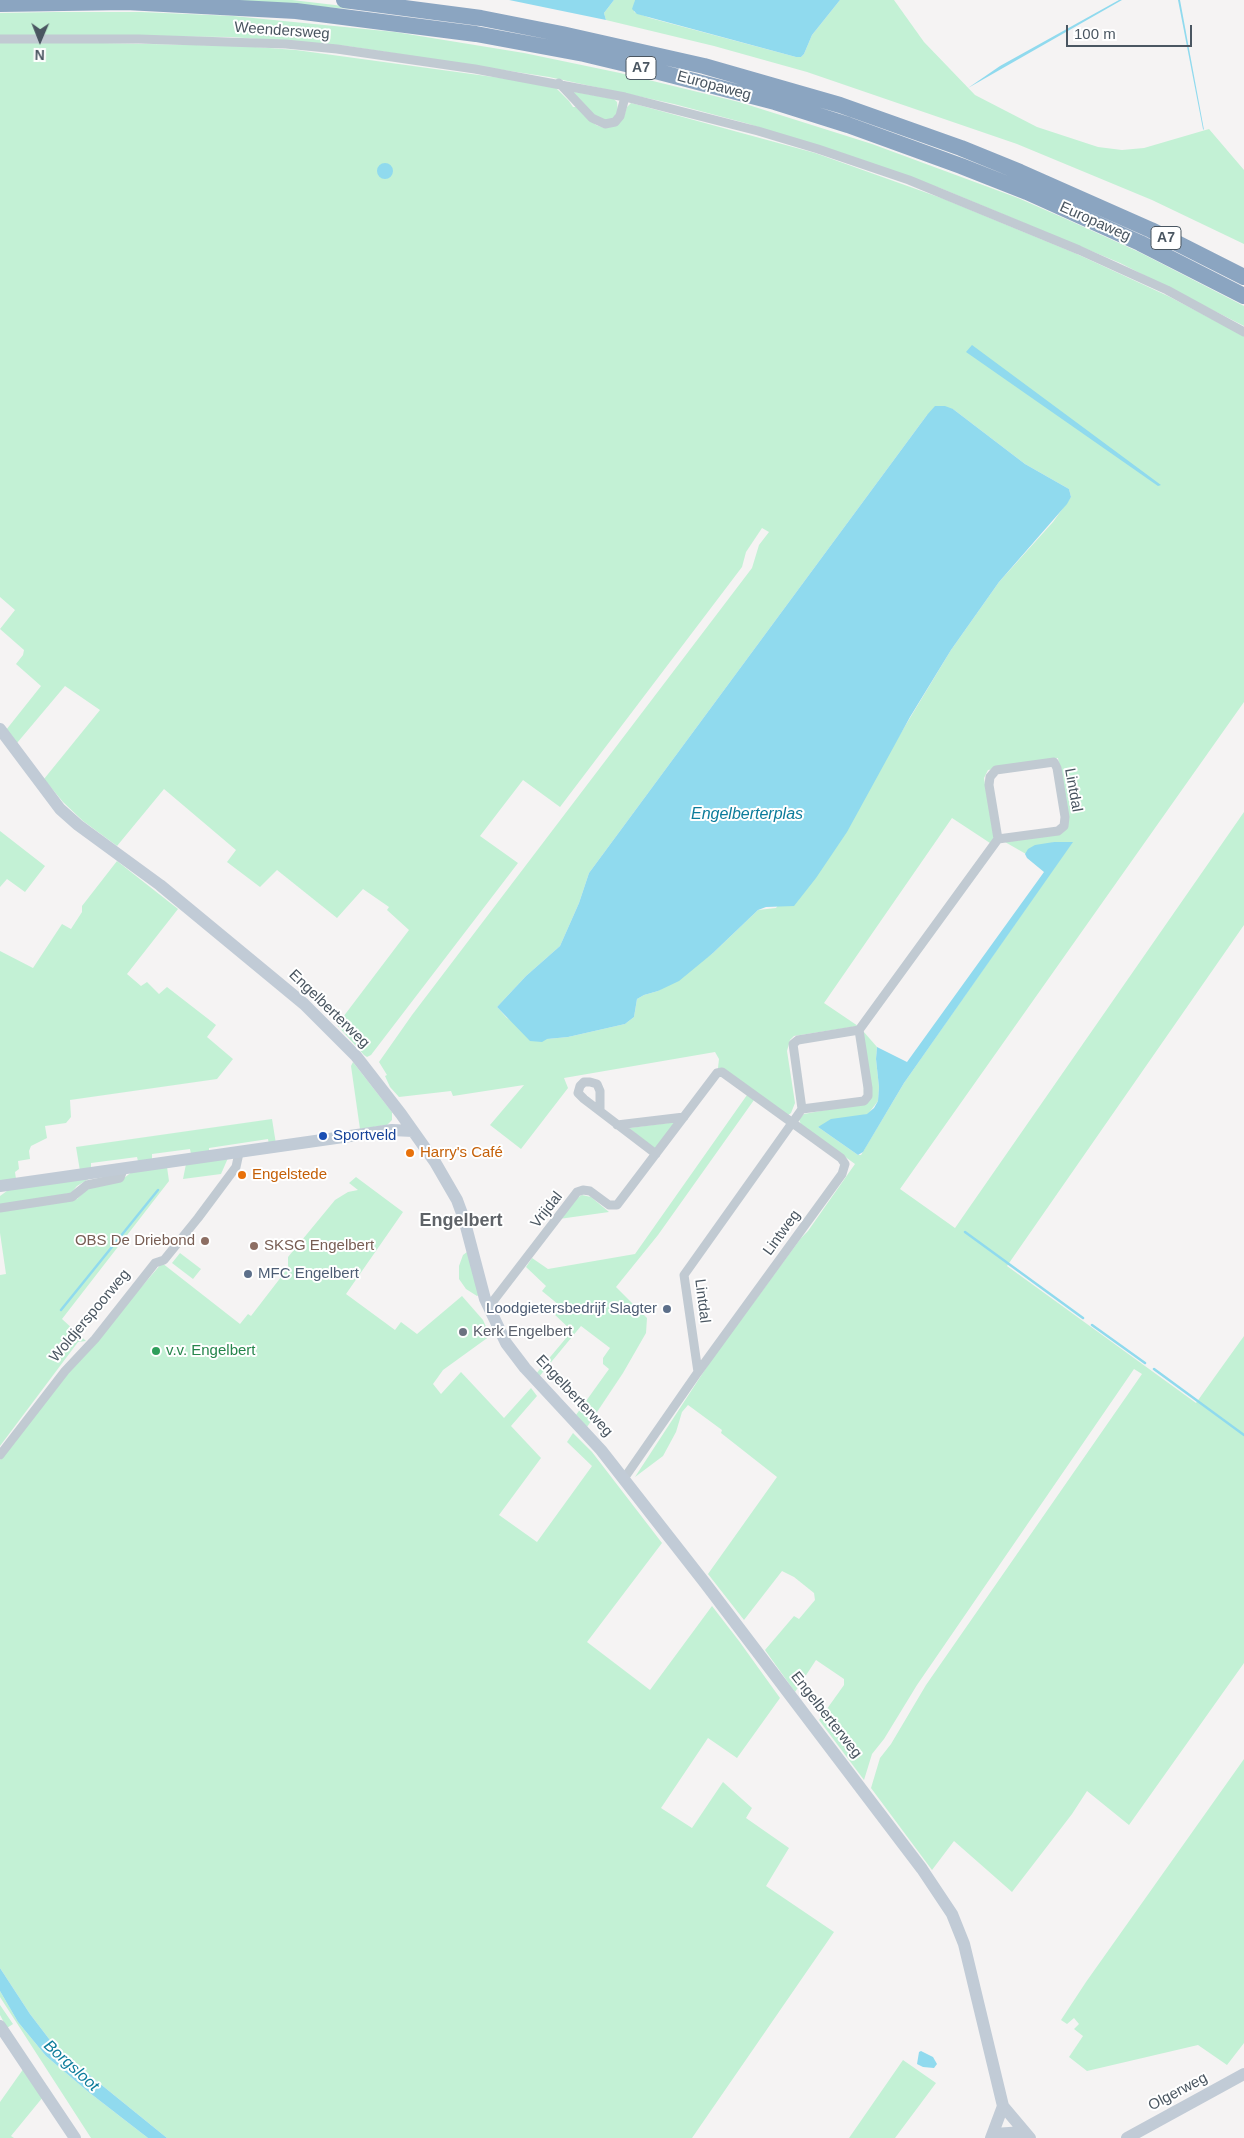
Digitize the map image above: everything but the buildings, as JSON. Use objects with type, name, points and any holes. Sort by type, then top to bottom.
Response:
[{"type":"highway","name":"Europaweg","points":[[344,0],[481,18],[571,36],[704,66],[840,105],[952,145],[1020,172],[1151,230],[1244,277]]},
{"type":"highway","name":"Europaweg","points":[[0,4],[126,2],[296,11],[476,34],[575,52],[656,71],[776,102],[897,142],[961,166],[1027,192],[1131,239],[1244,296]]},
{"type":"street","name":"Weendersweg","points":[[0,39],[138,39],[286,44],[357,52],[559,83],[625,96],[758,131],[882,170],[1054,240],[1167,290],[1244,332]]},
{"type":"street","points":[[559,83],[592,118],[605,124],[615,122],[620,116],[625,96]]},
{"type":"street","name":"Engelberterweg","points":[[0,729],[60,809],[78,825],[160,885],[304,1004],[356,1056],[401,1114],[457,1200],[487,1304],[506,1343],[525,1368],[577,1422],[705,1582],[922,1868],[952,1914],[964,1944],[1003,2106],[1027,2135]]},
{"type":"street","name":"Lintdal","points":[[1054,762],[1057,768],[1065,817],[1064,826],[1058,831],[998,839],[989,785],[990,777],[996,770],[1054,762]]},
{"type":"street","points":[[859,1030],[868,1096],[864,1101],[802,1109],[793,1044],[798,1040],[859,1030],[998,839]]},
{"type":"street","name":"Vrijdal","points":[[487,1304],[494,1300],[577,1192],[583,1190],[590,1191],[609,1205],[617,1205],[717,1074],[722,1072],[792,1122]]},
{"type":"street","name":"Lintdal","points":[[698,1372],[684,1275],[802,1109]]},
{"type":"street","points":[[600,1110],[656,1154]]},
{"type":"street","points":[[392,1130],[401,1114]]},
{"type":"street","points":[[617,1125],[684,1117]]},
{"type":"street","name":"Lintweg","points":[[698,1372],[842,1174],[845,1164],[841,1158],[792,1122]]},
{"type":"street","points":[[0,1186],[124,1170],[392,1130],[413,1131]]},
{"type":"street","name":"Woldjerspoorweg","points":[[0,1455],[65,1371],[95,1339],[155,1263],[164,1260],[198,1218],[236,1167],[239,1153]]},
{"type":"street","points":[[0,1208],[72,1197],[88,1185],[120,1178],[124,1170]]},
{"type":"street","points":[[623,1480],[698,1372]]},
{"type":"street","points":[[0,2026],[75,2138]]},
{"type":"street","name":"Olgerweg","points":[[1127,2138],[1244,2074]]},
{"type":"street","points":[[1003,2106],[992,2136],[1027,2135]]},
{"type":"green space","points":[[210,0],[292,0],[369,9],[354,9]]},
{"type":"green space","points":[[614,0],[635,0],[634,12],[650,18],[801,57],[812,35],[840,0],[894,0],[924,42],[975,95],[1037,127],[1098,147],[1122,150],[1144,148],[1209,129],[1244,170],[1244,244],[1152,200],[1017,144],[807,72],[714,46],[606,20],[604,13]]},
{"type":"green space","points":[[141,12],[233,16],[395,32],[524,53],[620,73],[739,102],[872,144],[1018,198],[1066,219],[1139,252],[1244,306],[1244,326],[1120,263],[940,188],[749,124],[674,104],[549,77],[347,46],[232,37],[0,35],[0,13]]},
{"type":"green space","points":[[57,42],[242,46],[296,50],[508,79],[555,87],[573,107],[576,107],[596,125],[604,128],[617,125],[631,103],[815,153],[944,199],[1077,254],[1170,297],[1244,336],[1244,702],[900,1189],[955,1228],[1244,812],[1244,925],[1007,1266],[1196,1403],[1244,1336],[1244,1663],[1129,1825],[1087,1791],[1072,1814],[1012,1892],[954,1841],[932,1870],[871,1788],[880,1758],[891,1744],[926,1685],[1142,1374],[1134,1369],[917,1685],[884,1739],[872,1754],[864,1780],[819,1720],[844,1685],[844,1679],[816,1660],[795,1692],[765,1650],[794,1616],[799,1619],[815,1600],[814,1593],[794,1577],[782,1571],[744,1620],[708,1574],[777,1477],[721,1433],[722,1430],[688,1405],[682,1412],[676,1432],[663,1456],[635,1477],[712,1359],[808,1231],[855,1164],[801,1125],[799,1119],[804,1114],[864,1103],[863,1031],[877,1047],[878,1101],[868,1114],[818,1127],[858,1155],[861,1155],[904,1083],[1072,842],[1054,842],[1026,854],[1005,842],[1057,835],[1068,823],[1058,758],[988,770],[984,778],[994,839],[990,843],[952,818],[824,1003],[858,1026],[794,1036],[790,1040],[787,1051],[795,1103],[791,1113],[787,1116],[718,1068],[719,1059],[715,1052],[564,1078],[568,1088],[521,1149],[490,1125],[524,1085],[453,1096],[451,1091],[399,1097],[390,1087],[385,1076],[387,1075],[379,1062],[412,1015],[752,568],[759,545],[769,532],[762,528],[746,552],[742,567],[560,807],[523,780],[480,836],[518,863],[371,1055],[367,1057],[337,1025],[409,930],[387,910],[389,907],[363,889],[337,918],[277,870],[260,887],[227,862],[236,850],[164,789],[117,846],[83,821],[63,802],[44,779],[100,710],[65,686],[17,743],[6,730],[41,686],[16,664],[23,655],[24,650],[0,629],[15,610],[0,597],[0,43]],"holes":[[[953,409],[1025,464],[1069,489],[1071,497],[1053,522],[999,582],[951,650],[890,751],[776,908],[758,910],[713,953],[658,991],[637,999],[634,1017],[625,1024],[568,1037],[547,1039],[507,1018],[497,1007],[526,976],[560,946],[579,903],[589,873],[927,415]]]},
{"type":"green space","points":[[570,91],[614,99],[617,102],[618,111],[613,119],[605,120],[596,117]]},
{"type":"green space","points":[[0,831],[45,866],[25,892],[7,879],[0,887]]},
{"type":"green space","points":[[117,861],[178,909],[127,974],[141,986],[147,982],[159,994],[167,987],[216,1025],[207,1037],[233,1059],[217,1079],[70,1100],[71,1117],[66,1123],[45,1126],[47,1138],[31,1146],[29,1151],[30,1159],[18,1161],[19,1169],[15,1172],[16,1179],[0,1182],[0,951],[33,968],[62,924],[71,929],[82,912],[82,906]]},
{"type":"green space","points":[[353,1062],[392,1112],[392,1120],[387,1125],[360,1129],[351,1066]]},
{"type":"green space","points":[[747,1095],[754,1100],[658,1235],[616,1287],[647,1318],[646,1333],[623,1373],[587,1427],[576,1415],[609,1369],[603,1364],[603,1358],[610,1348],[581,1326],[538,1378],[535,1375],[572,1331],[553,1313],[559,1305],[542,1291],[546,1286],[526,1267],[532,1258],[548,1269],[635,1254]]},
{"type":"green space","points":[[272,1119],[276,1144],[269,1145],[268,1139],[209,1148],[209,1152],[191,1154],[190,1149],[152,1154],[152,1159],[138,1161],[137,1157],[91,1163],[91,1169],[80,1171],[76,1147]]},
{"type":"green space","points":[[676,1122],[655,1149],[629,1128]]},
{"type":"green space","points":[[228,1158],[221,1174],[183,1179],[186,1164]]},
{"type":"green space","points":[[167,1167],[169,1181],[62,1319],[86,1341],[78,1342],[0,1446],[0,1275],[6,1274],[0,1233],[0,1211],[77,1199],[88,1188],[119,1182],[133,1171]]},
{"type":"green space","points":[[92,1177],[77,1186],[71,1193],[0,1205],[0,1196],[11,1188]]},
{"type":"green space","points":[[356,1177],[403,1212],[346,1294],[395,1330],[401,1322],[417,1334],[462,1296],[483,1320],[490,1336],[443,1370],[433,1384],[441,1394],[461,1372],[504,1418],[531,1388],[537,1396],[511,1426],[541,1458],[499,1515],[537,1542],[592,1466],[567,1442],[573,1433],[592,1452],[662,1543],[587,1642],[650,1690],[712,1606],[780,1698],[737,1758],[708,1738],[661,1808],[692,1828],[723,1782],[752,1808],[746,1818],[789,1848],[766,1886],[834,1932],[692,2138],[167,2138],[56,2048],[30,2014],[0,1968],[0,1460],[61,1380],[162,1263],[240,1324],[248,1314],[251,1316],[288,1268],[288,1257],[335,1200],[348,1192],[358,1190],[349,1183]]},
{"type":"green space","points":[[582,1195],[591,1197],[609,1212],[559,1219],[577,1198]]},
{"type":"green space","points":[[467,1252],[479,1295],[477,1296],[466,1289],[459,1279],[459,1266],[463,1255]]},
{"type":"green space","points":[[180,1253],[201,1269],[193,1279],[172,1263]]},
{"type":"green space","points":[[1244,1759],[1244,2043],[1227,2065],[1198,2045],[1087,2071],[1069,2057],[1083,2036],[1074,2029],[1079,2024],[1074,2018],[1067,2024],[1061,2020]]},
{"type":"green space","points":[[0,1991],[18,2022],[46,2056],[148,2138],[91,2138],[0,1997]]},
{"type":"green space","points":[[0,2005],[13,2024],[7,2028],[0,2015]]},
{"type":"green space","points":[[903,2060],[936,2083],[895,2138],[849,2138]]},
{"type":"green space","points":[[24,2068],[43,2097],[11,2136],[14,2138],[0,2138],[0,2102]]},
{"type":"water","points":[[509,0],[614,0],[604,13],[606,20]]},
{"type":"water","points":[[635,0],[840,0],[812,35],[804,54],[801,57],[796,57],[637,14],[632,9]]},
{"type":"water","points":[[1122,0],[968,88],[1000,66]]},
{"type":"water","points":[[1178,0],[1180,0],[1204,130],[1203,129]]},
{"type":"water","points":[[385,163],[393,171],[385,179],[377,171]]},
{"type":"water","points":[[972,345],[1161,485],[1158,486],[966,352]]},
{"type":"water","name":"Engelberterplas","points":[[935,406],[945,406],[953,409],[1025,464],[1069,489],[1071,497],[1067,504],[999,582],[951,650],[910,717],[847,832],[816,878],[794,906],[766,907],[758,910],[713,953],[679,981],[637,999],[634,1017],[625,1024],[568,1037],[547,1039],[542,1042],[530,1041],[497,1007],[526,976],[560,946],[579,903],[589,873]]},
{"type":"water","points":[[1073,842],[904,1083],[863,1152],[858,1155],[818,1127],[831,1119],[867,1114],[874,1108],[878,1101],[879,1087],[876,1059],[877,1047],[907,1062],[1044,872],[1027,858],[1025,854],[1028,849],[1035,845]]},
{"type":"water","name":"Borgsloot","points":[[0,1968],[30,2014],[56,2048],[167,2138],[148,2138],[46,2056],[18,2022],[0,1991]]},
{"type":"water","points":[[921,2051],[933,2057],[937,2064],[934,2068],[923,2067],[917,2064],[919,2052]]},
{"type":"waterway","points":[[61,1310],[158,1190]]},
{"type":"waterway","points":[[965,1232],[1083,1318]]},
{"type":"waterway","points":[[1092,1325],[1145,1363]]},
{"type":"waterway","points":[[1154,1369],[1244,1435]]},
{"type":"place","name":"Sportveld","points":[[323,1136]]},
{"type":"place","name":"Harry's Café","points":[[410,1153]]},
{"type":"place","name":"Engelstede","points":[[242,1175]]},
{"type":"place","name":"OBS De Driebond","points":[[205,1241]]},
{"type":"place","name":"SKSG Engelbert","points":[[254,1246]]},
{"type":"place","name":"MFC Engelbert","points":[[248,1274]]},
{"type":"place","name":"Loodgietersbedrijf Slagter","points":[[667,1309]]},
{"type":"place","name":"Kerk Engelbert","points":[[463,1332]]},
{"type":"place","name":"v.v. Engelbert","points":[[156,1351]]},
{"type":"district","name":"Engelbert","points":[[461,1221]]}]
